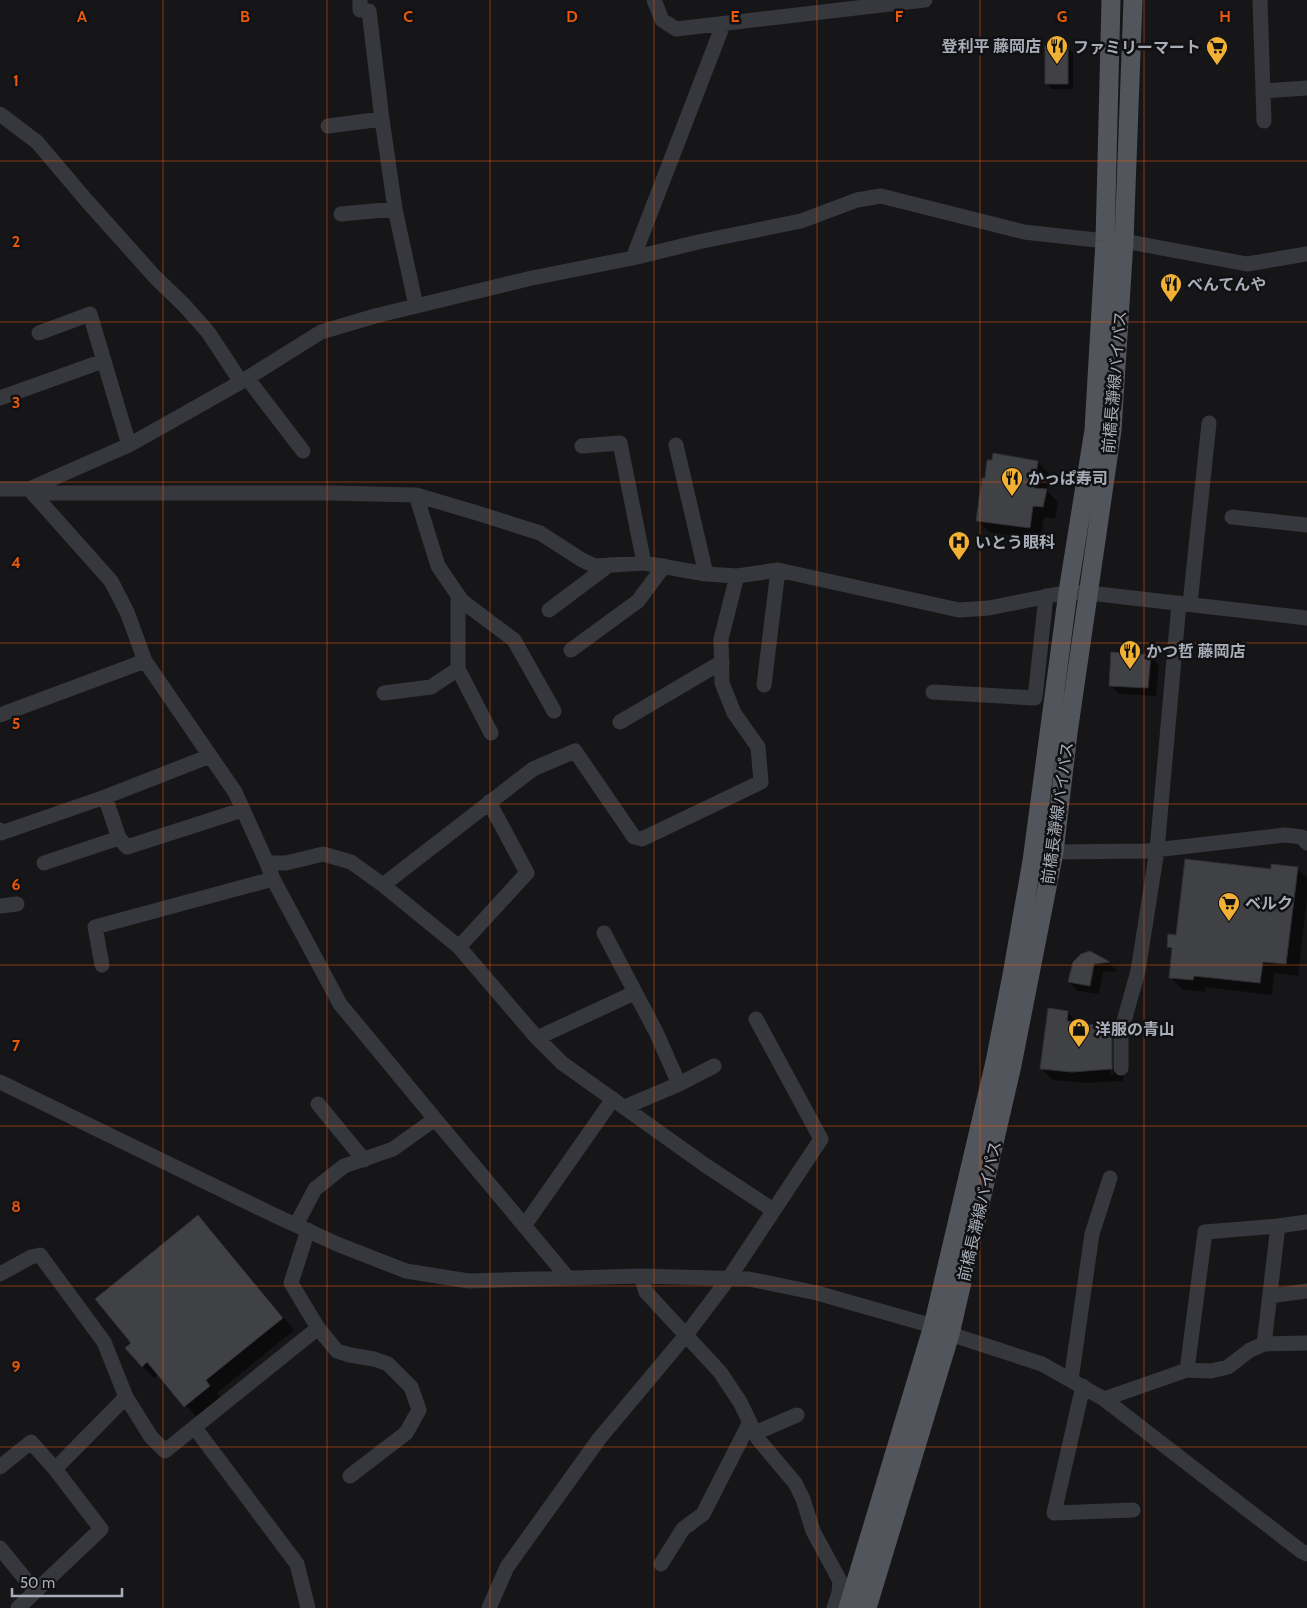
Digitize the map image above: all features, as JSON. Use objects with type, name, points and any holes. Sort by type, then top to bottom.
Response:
[{"type":"main road","name":"前橋長瀞線バイパス","points":[[848,1608],[933,1326],[995,1062],[1034,851],[1068,592],[1094,430],[1105,241],[1111,0]]},
{"type":"main road","name":"前橋長瀞線バイパス","points":[[867,1608],[950,1334],[1012,1065],[1054,852],[1068,733],[1112,430],[1124,241],[1132,0]]},
{"type":"street","points":[[654,0],[662,20],[676,29],[924,0]]},
{"type":"street","points":[[1260,0],[1264,121]]},
{"type":"street","points":[[363,7],[395,209],[416,306]]},
{"type":"street","points":[[633,258],[723,24]]},
{"type":"street","points":[[1264,90],[1307,88]]},
{"type":"street","points":[[0,114],[37,142],[155,277],[184,305],[208,332],[244,380],[303,451]]},
{"type":"street","points":[[328,126],[382,119]]},
{"type":"street","points":[[29,489],[129,445],[244,380],[321,332],[416,306],[532,278],[801,221],[857,200],[881,196],[1024,232],[1105,241]]},
{"type":"street","points":[[341,214],[395,209]]},
{"type":"street","points":[[1124,241],[1247,264],[1307,254]]},
{"type":"street","points":[[40,333],[90,314],[129,445]]},
{"type":"street","points":[[0,398],[103,361]]},
{"type":"street","points":[[1121,1068],[1121,1032],[1138,971],[1157,850],[1185,603],[1209,423]]},
{"type":"street","points":[[582,446],[620,444],[644,563]]},
{"type":"street","points":[[676,445],[706,574]]},
{"type":"street","points":[[0,489],[29,489],[50,493],[331,493],[416,495],[540,533],[582,560],[595,566],[644,563],[706,574],[737,576],[778,570],[959,610],[989,608],[1068,592],[1185,603],[1307,618]]},
{"type":"street","points":[[29,489],[111,580],[127,612],[146,660],[235,792],[273,879],[340,1004],[568,1278]]},
{"type":"street","points":[[416,495],[438,566],[462,602],[514,640],[554,711]]},
{"type":"street","points":[[1232,517],[1307,525]]},
{"type":"street","points":[[549,610],[609,565]]},
{"type":"street","points":[[571,650],[638,601],[664,566]]},
{"type":"street","points":[[764,686],[778,570]]},
{"type":"street","points":[[384,885],[533,769],[575,751],[634,837],[642,839],[761,782],[758,747],[734,713],[722,683],[721,640],[737,576]]},
{"type":"street","points":[[458,595],[458,669],[491,733]]},
{"type":"street","points":[[933,692],[1035,698],[1046,596]]},
{"type":"street","points":[[0,715],[146,660]]},
{"type":"street","points":[[620,722],[722,662]]},
{"type":"street","points":[[384,693],[431,687],[458,669]]},
{"type":"street","points":[[0,830],[1,833],[105,797],[210,756]]},
{"type":"street","points":[[105,797],[118,838],[127,847],[242,810]]},
{"type":"street","points":[[459,947],[527,873],[489,802]]},
{"type":"street","points":[[1054,852],[1157,850],[1285,835],[1302,837],[1307,843]]},
{"type":"street","points":[[44,863],[118,838]]},
{"type":"street","points":[[267,863],[286,863],[324,854],[351,862],[384,885],[459,947],[537,1038],[562,1063],[773,1210]]},
{"type":"street","points":[[102,965],[95,928],[273,879]]},
{"type":"street","points":[[0,906],[17,904]]},
{"type":"street","points":[[604,933],[656,1032],[679,1084]]},
{"type":"street","points":[[537,1038],[634,992]]},
{"type":"street","points":[[489,1608],[507,1567],[599,1439],[686,1335],[729,1278],[821,1139],[756,1019]]},
{"type":"street","points":[[524,1226],[619,1103],[679,1084],[714,1066]]},
{"type":"street","points":[[0,1082],[302,1228],[406,1271],[469,1281],[641,1276],[749,1280],[817,1293],[933,1326],[950,1334],[1042,1364],[1104,1399],[1300,1551],[1307,1554]]},
{"type":"street","points":[[318,1104],[364,1160]]},
{"type":"street","points":[[350,1476],[406,1433],[419,1410],[411,1387],[388,1364],[337,1351],[318,1328],[291,1283],[302,1228],[315,1189],[344,1166],[393,1149],[435,1119]]},
{"type":"street","points":[[1110,1178],[1092,1234],[1077,1383],[1054,1513],[1133,1510]]},
{"type":"street","points":[[1187,1370],[1205,1232],[1307,1222]]},
{"type":"street","points":[[1264,1344],[1278,1226]]},
{"type":"street","points":[[0,1274],[31,1257],[40,1255],[104,1342],[126,1397],[151,1437],[165,1451],[318,1328]]},
{"type":"street","points":[[641,1276],[646,1292],[720,1372],[740,1402],[752,1427],[795,1483],[803,1499],[813,1531],[840,1581],[839,1593],[834,1608]]},
{"type":"street","points":[[1270,1296],[1307,1291]]},
{"type":"street","points":[[1104,1399],[1187,1370],[1211,1371],[1228,1367],[1250,1350],[1264,1344],[1307,1343]]},
{"type":"street","points":[[55,1469],[126,1397]]},
{"type":"street","points":[[661,1564],[683,1529],[703,1514],[752,1427],[797,1415]]},
{"type":"street","points":[[195,1428],[297,1564],[308,1608]]},
{"type":"street","points":[[0,1467],[31,1442],[55,1469],[101,1529],[18,1608]]},
{"type":"street","points":[[0,1548],[35,1591]]},
{"type":"building","name":"登利平 藤岡店","points":[[1045,46],[1068,46],[1068,84],[1045,84]]},
{"type":"building","name":"かっぱ寿司","points":[[993,453],[1038,461],[1034,488],[1047,489],[1043,507],[1033,506],[1030,528],[976,521],[982,478],[985,478],[987,460],[992,460]]},
{"type":"building","name":"かつ哲 藤岡店","points":[[1111,652],[1151,655],[1148,688],[1109,686]]},
{"type":"building","points":[[1185,859],[1271,869],[1271,864],[1298,867],[1286,964],[1263,962],[1260,983],[1194,976],[1193,980],[1169,978],[1172,948],[1167,947],[1168,934],[1176,935]]},
{"type":"building","points":[[1090,951],[1110,962],[1094,964],[1090,986],[1068,982],[1073,962],[1081,954]]},
{"type":"building","name":"洋服の青山","points":[[1048,1008],[1068,1011],[1067,1021],[1100,1026],[1101,1023],[1114,1024],[1112,1032],[1112,1069],[1072,1072],[1040,1069]]},
{"type":"building","points":[[198,1215],[283,1318],[206,1380],[210,1386],[184,1407],[147,1362],[142,1367],[125,1348],[131,1343],[95,1299]]},
{"type":"place","name":"登利平 藤岡店","points":[[1057,65]]},
{"type":"place","name":"ファミリーマート","points":[[1217,66]]},
{"type":"place","name":"べんてんや","points":[[1171,303]]},
{"type":"place","name":"かっぱ寿司","points":[[1012,497]]},
{"type":"place","name":"いとう眼科","points":[[959,561]]},
{"type":"place","name":"かつ哲 藤岡店","points":[[1130,670]]},
{"type":"place","name":"ベルク","points":[[1229,922]]},
{"type":"place","name":"洋服の青山","points":[[1079,1048]]}]
